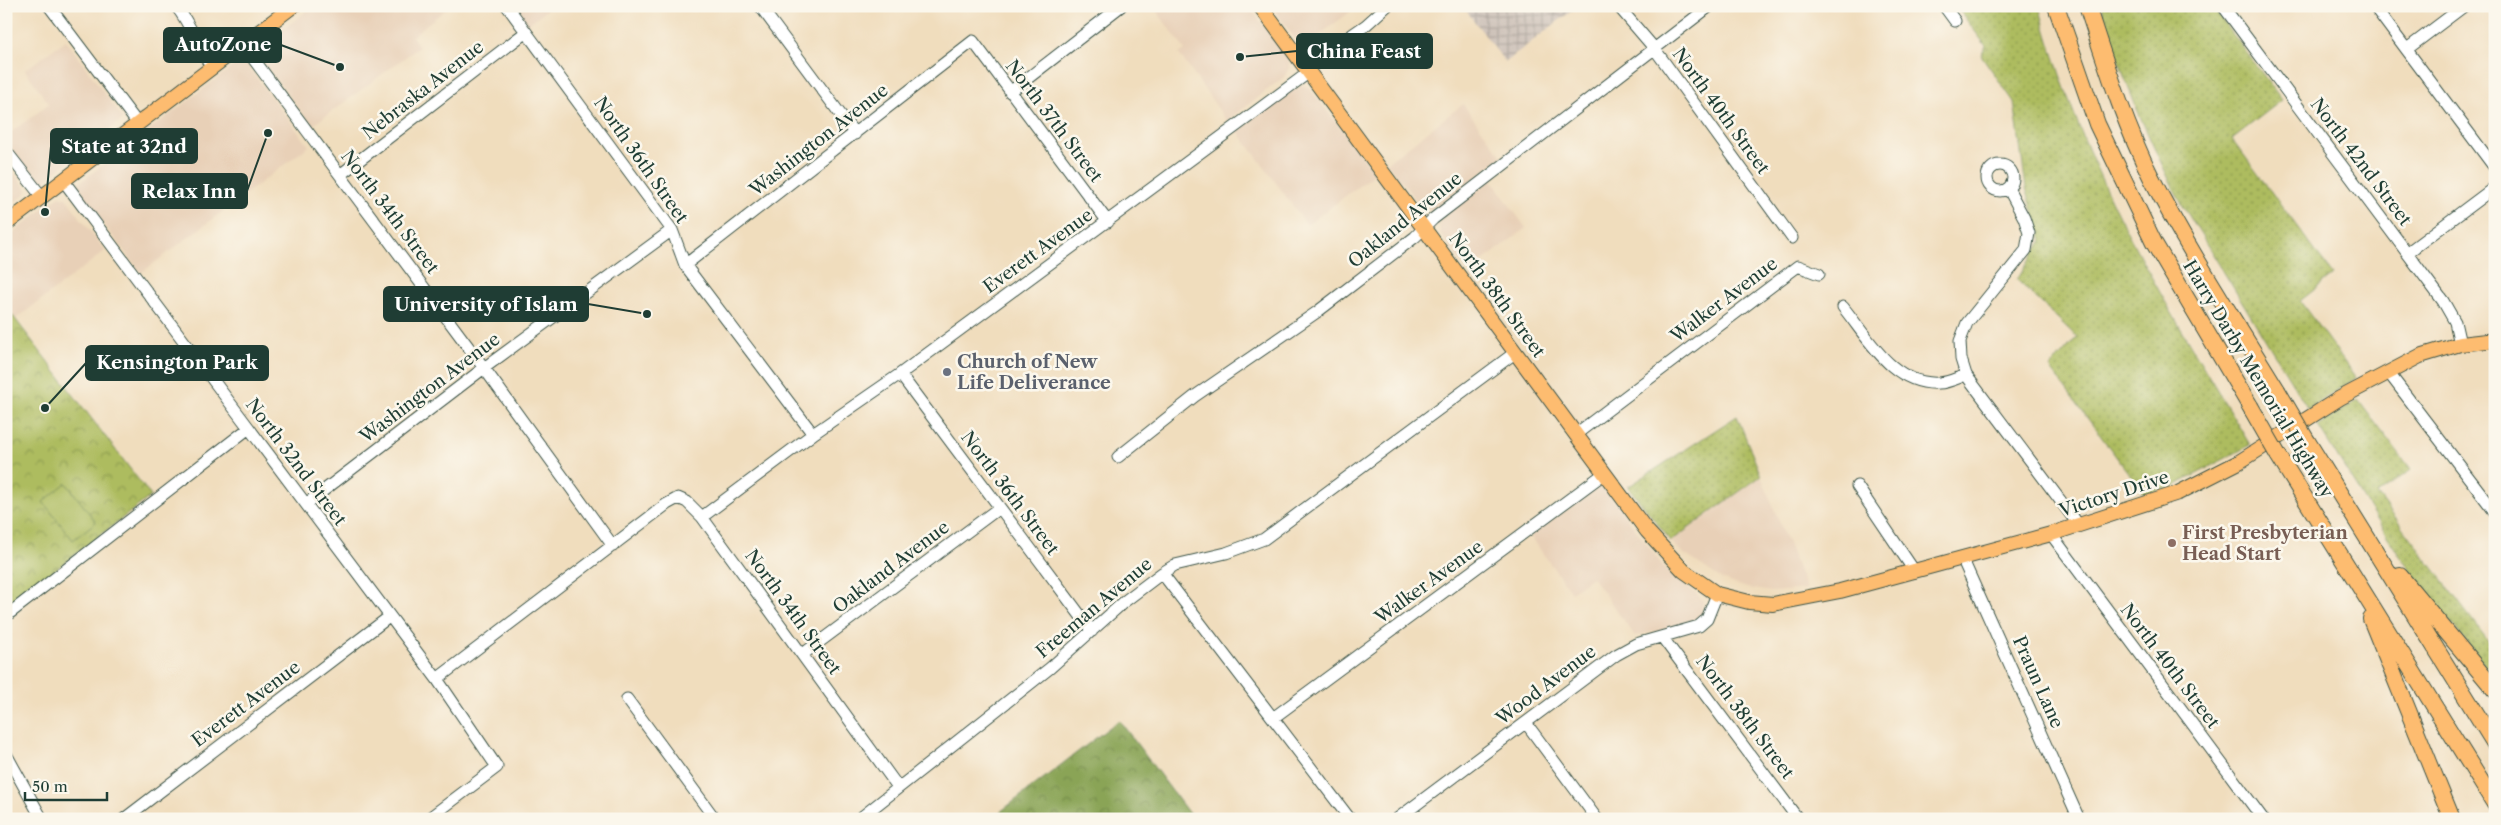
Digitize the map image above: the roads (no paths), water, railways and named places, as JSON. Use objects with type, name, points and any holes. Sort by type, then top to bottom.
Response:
[{"type":"highway","name":"Harry Darby Memorial Highway","points":[[2056,6],[2097,124],[2154,243],[2278,455],[2495,804]]},
{"type":"highway","name":"Harry Darby Memorial Highway","points":[[2087,6],[2110,77],[2151,176],[2221,299],[2495,744]]},
{"type":"highway","points":[[2363,532],[2495,690]]},
{"type":"highway","points":[[2354,578],[2452,819]]},
{"type":"main road","points":[[6,224],[293,6]]},
{"type":"main road","name":"North 38th Street","points":[[1260,6],[1666,554],[1684,572],[1717,594]]},
{"type":"main road","name":"Victory Drive","points":[[1717,594],[1749,602],[1773,604],[1793,601],[1963,560],[2178,493],[2208,480],[2340,398],[2420,356],[2460,344],[2495,340]]},
{"type":"street","points":[[49,6],[138,124]]},
{"type":"street","points":[[176,6],[188,22],[200,51],[212,68]]},
{"type":"street","name":"North 36th Street","points":[[507,6],[672,230],[685,265],[813,434]]},
{"type":"street","points":[[760,6],[855,134]]},
{"type":"street","points":[[1010,92],[1121,6]]},
{"type":"street","name":"Everett Avenue","points":[[702,517],[813,434],[900,374],[1108,222],[1308,73],[1311,63],[1366,24],[1387,6]]},
{"type":"street","name":"North 40th Street","points":[[1618,6],[1654,48],[1792,238]]},
{"type":"street","name":"Oakland Avenue","points":[[1118,457],[1195,396],[1317,312],[1424,228],[1433,218],[1710,6]]},
{"type":"street","points":[[1944,6],[1955,21]]},
{"type":"street","name":"North 42nd Street","points":[[2222,6],[2444,301],[2455,322],[2460,344]]},
{"type":"street","points":[[2374,6],[2495,168]]},
{"type":"street","points":[[2406,49],[2464,6]]},
{"type":"street","name":"Nebraska Avenue","points":[[340,175],[526,32]]},
{"type":"street","name":"Washington Avenue","points":[[685,265],[973,42]]},
{"type":"street","name":"North 37th Street","points":[[973,42],[1108,222]]},
{"type":"street","name":"North 34th Street","points":[[243,44],[484,368],[613,546],[667,504],[678,498],[687,502],[702,517],[898,787]]},
{"type":"street","points":[[6,151],[42,197]]},
{"type":"street","name":"North 32nd Street","points":[[63,180],[437,679],[497,766],[428,819]]},
{"type":"street","points":[[2407,253],[2495,187]]},
{"type":"street","points":[[2008,188],[2024,218],[2029,233],[2026,250],[1967,323],[1960,341],[1961,359],[1966,375],[2078,524]]},
{"type":"street","name":"Washington Avenue","points":[[306,504],[484,368],[672,230]]},
{"type":"street","name":"Walker Avenue","points":[[1576,434],[1798,266],[1819,274]]},
{"type":"street","points":[[1843,307],[1890,366],[1904,377],[1923,383],[1942,383],[1966,375]]},
{"type":"street","name":"Freeman Avenue","points":[[859,819],[1050,668],[1162,573],[1175,565],[1226,553],[1264,539],[1516,352]]},
{"type":"street","points":[[2388,372],[2495,512]]},
{"type":"street","name":"North 36th Street","points":[[900,374],[1092,631]]},
{"type":"street","points":[[6,616],[249,428]]},
{"type":"street","name":"Walker Avenue","points":[[1273,718],[1605,474]]},
{"type":"street","points":[[1857,486],[1915,572]]},
{"type":"street","name":"Oakland Avenue","points":[[803,654],[999,508]]},
{"type":"street","name":"North 40th Street","points":[[2051,534],[2263,819]]},
{"type":"street","points":[[437,679],[613,546]]},
{"type":"street","name":"Praun Lane","points":[[1963,560],[2079,819]]},
{"type":"street","points":[[1162,573],[1350,819]]},
{"type":"street","name":"Wood Avenue","points":[[1399,818],[1616,655],[1636,644],[1700,626],[1707,619],[1717,594]]},
{"type":"street","name":"Everett Avenue","points":[[124,819],[390,617]]},
{"type":"street","name":"North 38th Street","points":[[1662,637],[1798,819]]},
{"type":"street","points":[[627,699],[715,819]]},
{"type":"street","points":[[1526,723],[1597,819]]},
{"type":"street","points":[[6,754],[42,819]]},
{"type":"place","name":"China Feast","points":[[1240,57]]},
{"type":"place","name":"AutoZone","points":[[340,67]]},
{"type":"place","name":"Relax Inn","points":[[268,133]]},
{"type":"place","name":"State at 32nd","points":[[45,212]]},
{"type":"place","name":"University of Islam","points":[[647,314]]},
{"type":"place","name":"Church of New Life Deliverance","points":[[947,372]]},
{"type":"place","name":"Kensington Park","points":[[45,408]]},
{"type":"place","name":"First Presbyterian Head Start","points":[[2172,543]]}]
